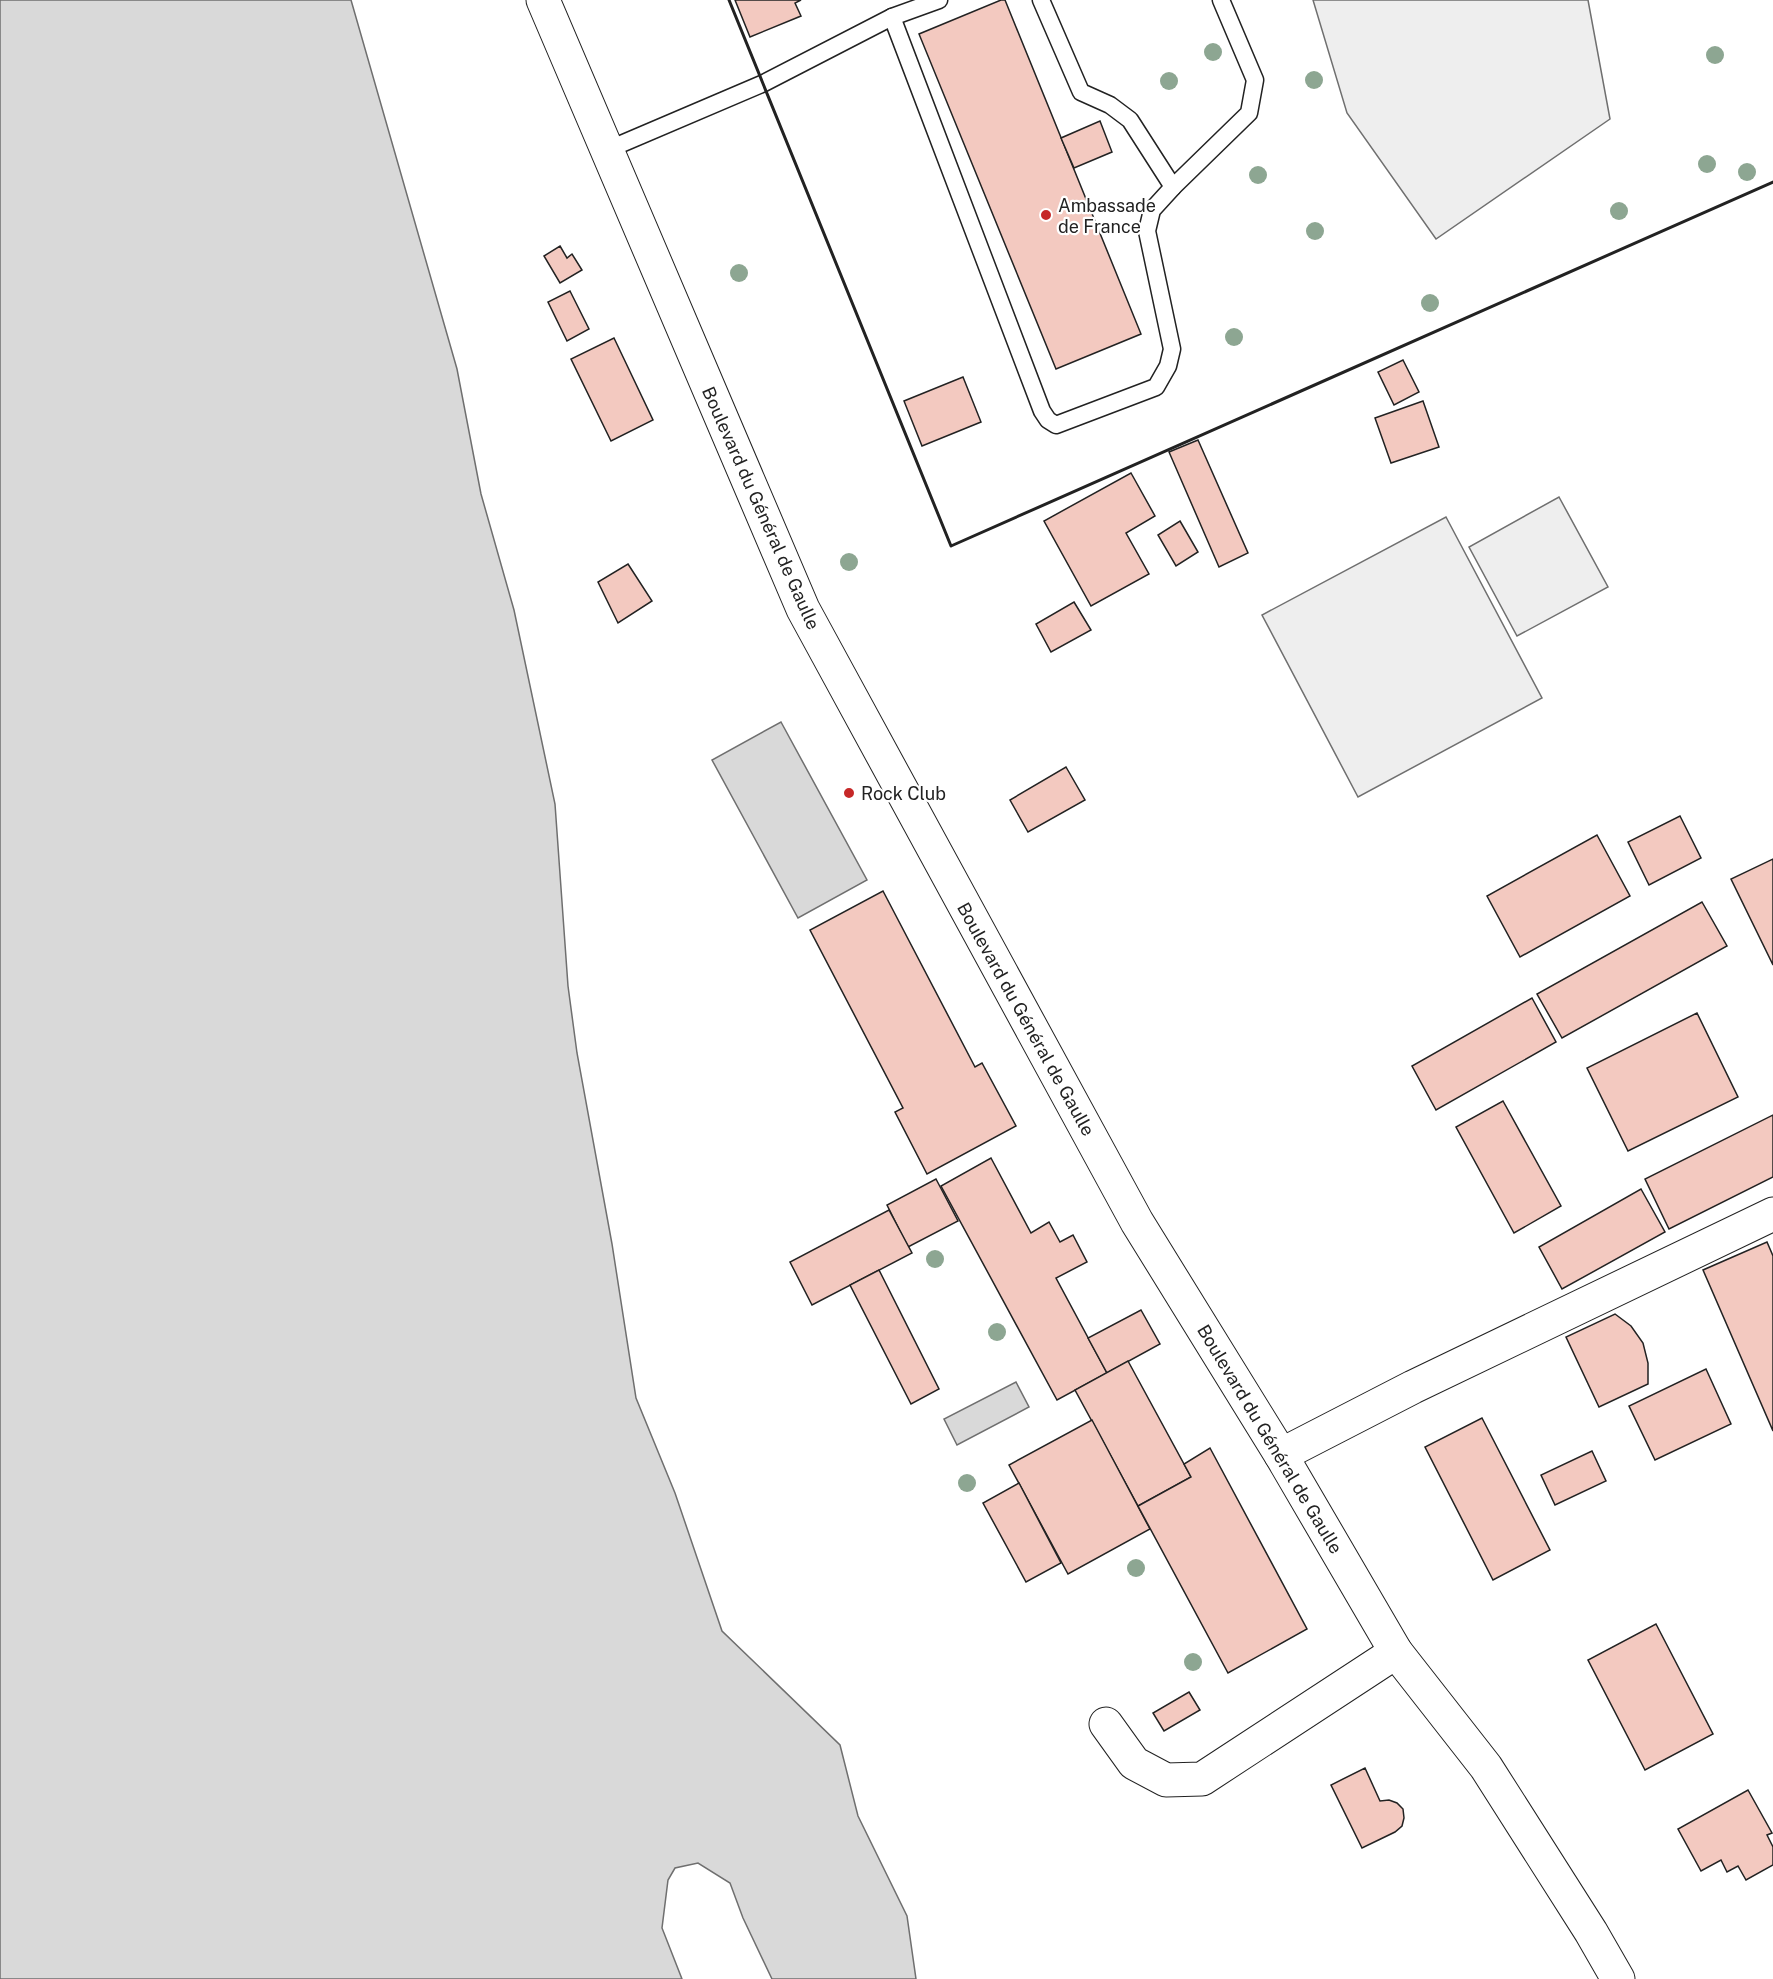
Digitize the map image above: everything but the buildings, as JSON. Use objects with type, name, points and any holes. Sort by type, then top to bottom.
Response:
[{"type":"main road","name":"Boulevard du Général de Gaulle","points":[[543,0],[802,609],[1137,1222],[1281,1455],[1396,1652],[1486,1767],[1591,1932],[1618,1979]]},
{"type":"main road","points":[[1281,1455],[1413,1387],[1773,1214]]},
{"type":"main road","points":[[1106,1724],[1134,1763],[1166,1780],[1202,1779],[1396,1652]]},
{"type":"lane","points":[[607,150],[764,83],[892,16],[939,0]]},
{"type":"lane","points":[[1041,0],[1082,93],[1110,105],[1130,120],[1173,188]]},
{"type":"lane","points":[[892,16],[1042,411],[1048,420],[1056,425],[1156,387],[1168,366],[1172,350],[1147,231],[1152,210],[1249,113],[1256,80],[1221,0]]},
{"type":"shaded area","points":[[0,0],[351,0],[457,369],[481,494],[514,610],[555,804],[568,986],[577,1053],[612,1244],[636,1398],[675,1493],[722,1631],[840,1745],[858,1816],[907,1916],[916,1979],[772,1979],[743,1918],[730,1883],[698,1863],[675,1868],[668,1880],[662,1928],[682,1979],[0,1979]]},
{"type":"shaded area","points":[[1313,0],[1588,0],[1610,119],[1436,239],[1347,113]]},
{"type":"shaded area","points":[[1559,497],[1608,587],[1517,636],[1469,547]]},
{"type":"shaded area","points":[[1446,517],[1542,698],[1358,797],[1262,615]]},
{"type":"shaded area","points":[[781,722],[867,880],[798,918],[712,760]]},
{"type":"shaded area","points":[[1016,1382],[1029,1407],[957,1445],[944,1419]]},
{"type":"wall","points":[[729,0],[951,546],[1773,182]]},
{"type":"place","name":"Ambassade de France","points":[[1046,215]]},
{"type":"place","name":"Rock Club","points":[[849,793]]}]
